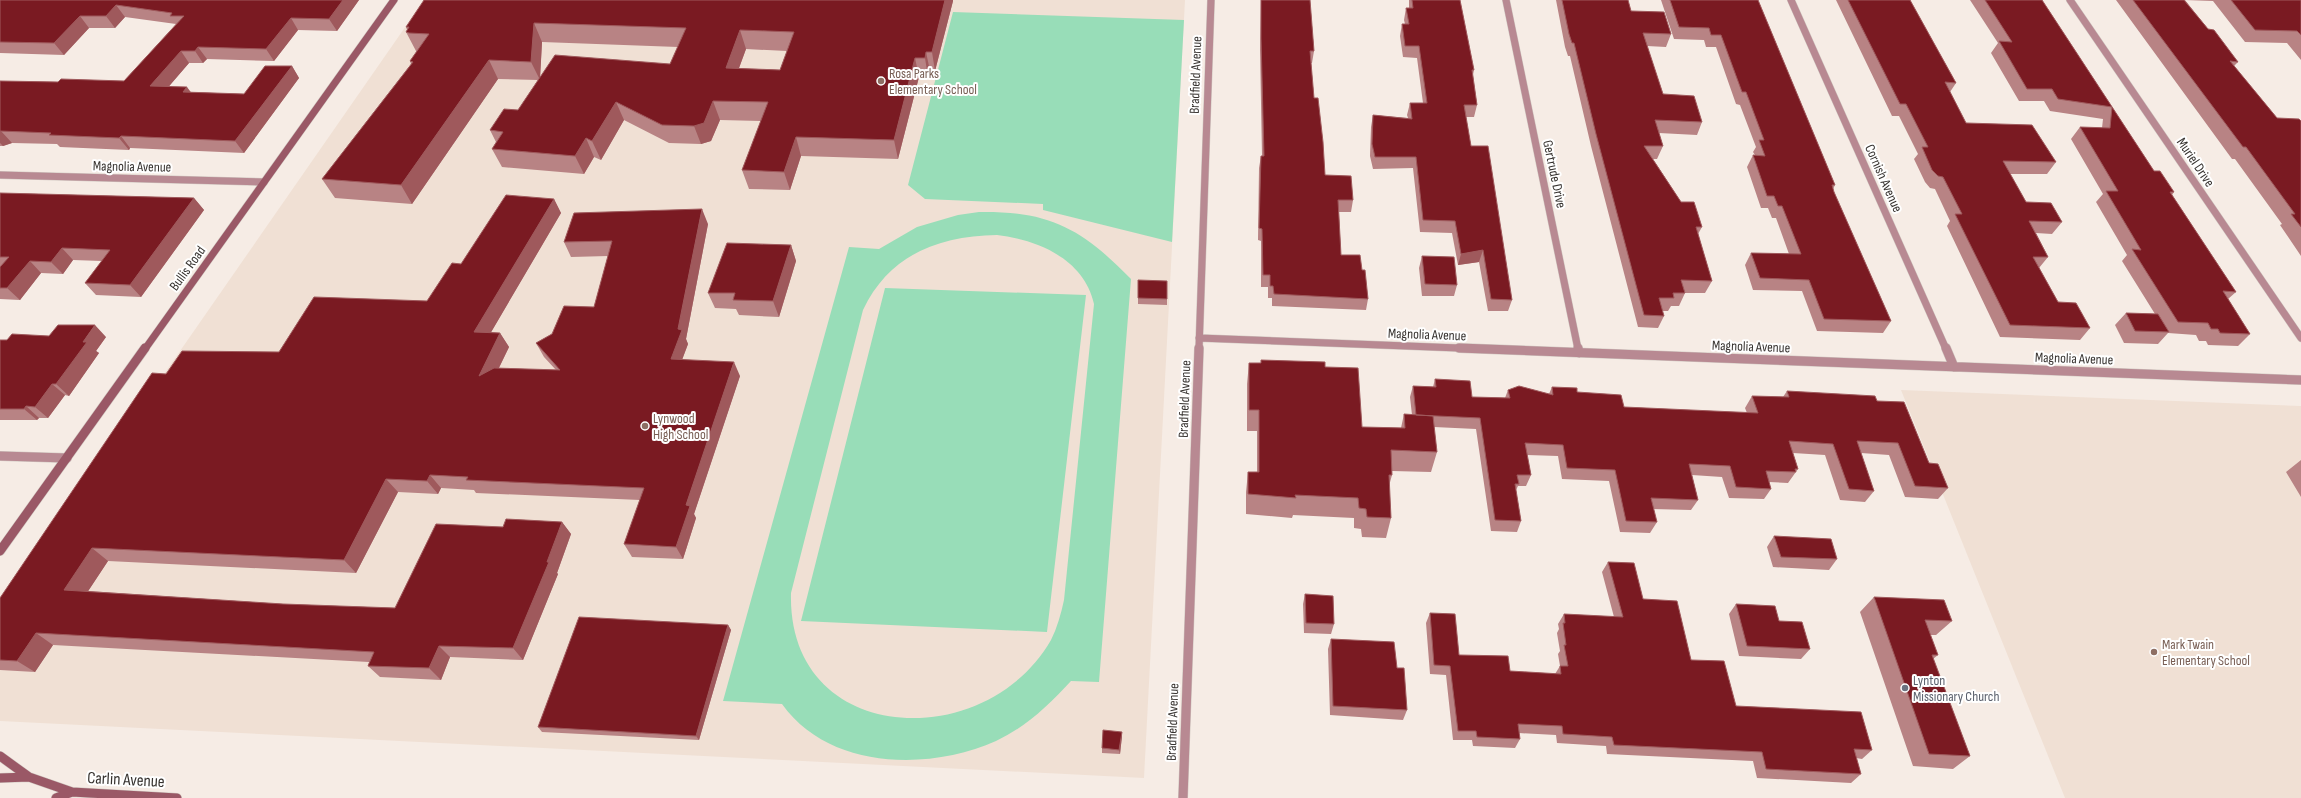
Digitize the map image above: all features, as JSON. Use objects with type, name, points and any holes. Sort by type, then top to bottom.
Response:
[{"type":"street","name":"Bullis Road","points":[[0,552],[394,0]]},
{"type":"street","name":"Bradfield Avenue","points":[[1183,798],[1211,0]]},
{"type":"street","name":"Gertrude Drive","points":[[1506,0],[1579,353]]},
{"type":"street","name":"Cornish Avenue","points":[[1791,0],[1954,367]]},
{"type":"street","name":"Muriel Drive","points":[[2070,0],[2301,338]]},
{"type":"street","name":"Magnolia Avenue","points":[[0,176],[264,182]]},
{"type":"street","name":"Magnolia Avenue","points":[[1199,338],[2301,380]]},
{"type":"street","points":[[0,456],[67,458]]},
{"type":"street","points":[[0,756],[29,777]]},
{"type":"street","name":"Carlin Avenue","points":[[0,778],[29,777],[72,792],[178,798]]},
{"type":"street","name":"Carlin Avenue","points":[[56,798],[72,792]]},
{"type":"shaded area","name":"Lynwood High School","points":[[424,0],[1185,0],[1144,778],[0,721],[0,610]]},
{"type":"shaded area","name":"Mark Twain Elementary School","points":[[1901,390],[2301,406],[2301,798],[2065,798]]},
{"type":"green space","points":[[953,12],[1184,20],[1172,242],[1043,210],[1043,204],[925,199],[908,185]]},
{"type":"green space","points":[[979,212],[1026,215],[1063,226],[1097,247],[1131,279],[1099,682],[1071,681],[1046,707],[1017,729],[996,741],[969,751],[941,757],[911,760],[882,758],[853,753],[826,742],[802,726],[782,704],[723,701],[849,247],[879,249],[917,227],[958,215]],"holes":[[[997,235],[1043,247],[1057,254],[1070,264],[1089,288],[1094,304],[1064,600],[1057,626],[1051,640],[1021,677],[982,703],[939,716],[895,717],[854,705],[821,681],[798,644],[791,593],[863,310],[874,291],[887,275],[901,262],[918,252],[955,239],[975,236]]]},
{"type":"green space","points":[[885,288],[1086,295],[1047,632],[801,621]]},
{"type":"building","points":[[0,0],[343,0],[329,19],[291,18],[266,49],[198,47],[195,51],[181,51],[150,86],[187,87],[183,92],[244,94],[265,66],[292,66],[235,141],[121,136],[119,138],[0,131],[0,81],[58,82],[61,79],[124,81],[184,16],[170,16],[172,13],[116,5],[106,16],[80,16],[54,43],[0,42]]},
{"type":"building","points":[[424,0],[945,0],[932,52],[926,52],[925,58],[915,58],[894,140],[796,137],[784,172],[742,170],[768,102],[713,101],[704,123],[694,126],[662,125],[616,102],[592,141],[586,138],[575,156],[492,149],[503,132],[490,130],[504,109],[518,110],[555,55],[670,64],[686,28],[534,23],[531,62],[489,60],[401,185],[322,179],[413,62],[410,61],[429,34],[409,33],[406,32],[409,27],[406,27]],"holes":[[[740,30],[794,32],[780,70],[726,68]]]},
{"type":"building","points":[[1261,0],[1310,0],[1314,51],[1310,51],[1314,98],[1318,98],[1325,175],[1351,176],[1353,200],[1338,200],[1341,255],[1360,255],[1362,270],[1365,270],[1368,299],[1274,294],[1273,286],[1270,286],[1270,275],[1263,275],[1262,229],[1259,228],[1261,156],[1264,156]]},
{"type":"building","points":[[1412,0],[1460,0],[1474,70],[1472,70],[1477,105],[1464,105],[1471,146],[1488,146],[1512,300],[1491,299],[1483,250],[1461,254],[1455,221],[1423,220],[1416,157],[1375,157],[1372,144],[1373,115],[1412,119],[1410,103],[1427,103],[1419,46],[1405,46],[1402,24],[1409,24],[1406,8],[1413,8]]},
{"type":"building","points":[[1562,0],[1628,0],[1631,11],[1664,12],[1671,34],[1643,33],[1663,94],[1694,96],[1702,122],[1655,120],[1663,146],[1644,146],[1681,202],[1694,202],[1702,227],[1696,227],[1712,281],[1681,280],[1685,293],[1673,293],[1674,298],[1659,298],[1664,316],[1644,315],[1596,134],[1574,43],[1572,43],[1569,34]]},
{"type":"building","points":[[1670,0],[1758,0],[1835,185],[1832,185],[1834,192],[1891,321],[1824,319],[1809,280],[1760,278],[1751,253],[1801,254],[1782,206],[1778,206],[1774,196],[1767,196],[1753,155],[1765,156],[1759,140],[1764,140],[1746,92],[1742,92],[1721,35],[1711,35],[1709,28],[1679,27]]},
{"type":"building","points":[[1848,0],[1910,0],[1956,83],[1945,82],[1966,123],[2032,125],[2056,162],[2003,161],[2026,202],[2051,203],[2062,222],[2029,221],[2048,257],[2033,257],[2058,302],[2076,303],[2090,328],[2010,325],[1955,214],[1962,214],[1943,177],[1938,176],[1932,170],[1922,147],[1928,147],[1906,104],[1900,104]]},
{"type":"building","points":[[1985,0],[2042,0],[2154,171],[2160,171],[2174,192],[2170,192],[2236,292],[2223,291],[2250,334],[2220,333],[2218,329],[2211,329],[2208,323],[2178,322],[2132,249],[2141,250],[2106,191],[2118,191],[2080,127],[2110,128],[2112,107],[2058,99],[2052,89],[2027,89],[1999,41],[2012,42]]},
{"type":"building","points":[[2133,0],[2184,0],[2208,29],[2214,30],[2238,62],[2230,61],[2277,118],[2299,119],[2301,121],[2301,227],[2291,214],[2295,214],[2246,147],[2243,147]]},
{"type":"building","points":[[2231,0],[2301,0],[2301,35],[2297,31],[2255,30]]},
{"type":"building","points":[[0,193],[194,198],[130,285],[85,283],[110,250],[62,248],[51,262],[30,261],[7,288],[0,288],[0,267],[9,257],[0,257]]},
{"type":"building","points":[[506,195],[554,199],[474,332],[500,333],[479,376],[494,368],[560,370],[536,343],[552,334],[564,306],[594,307],[612,241],[564,242],[574,213],[702,209],[678,329],[682,330],[671,359],[734,362],[686,505],[690,506],[676,547],[624,544],[644,488],[466,480],[468,477],[430,475],[427,481],[386,479],[344,560],[92,548],[64,590],[283,604],[395,608],[436,524],[503,527],[506,519],[562,522],[547,562],[549,562],[513,648],[439,646],[429,668],[368,666],[374,652],[36,633],[17,661],[0,660],[0,598],[152,373],[166,374],[182,351],[279,352],[314,297],[427,301],[452,263],[461,264]]},
{"type":"building","points":[[727,243],[791,245],[773,301],[733,300],[735,293],[708,293]]},
{"type":"building","points":[[1422,256],[1454,257],[1457,285],[1425,284]]},
{"type":"building","points":[[1138,280],[1167,281],[1167,299],[1138,298]]},
{"type":"building","points":[[2126,313],[2158,314],[2169,332],[2135,331]]},
{"type":"building","points":[[58,325],[95,325],[83,342],[87,342],[56,384],[52,384],[35,407],[26,406],[24,409],[0,409],[0,340],[7,340],[12,334],[49,336]]},
{"type":"building","points":[[1261,360],[1325,362],[1325,367],[1358,368],[1362,427],[1405,428],[1404,414],[1433,416],[1437,452],[1391,450],[1392,475],[1389,475],[1391,518],[1367,517],[1366,509],[1359,508],[1358,498],[1295,495],[1296,498],[1248,494],[1248,472],[1259,472],[1259,410],[1249,410],[1249,363],[1261,363]]},
{"type":"building","points":[[1435,379],[1470,381],[1472,397],[1510,398],[1508,390],[1519,386],[1553,395],[1552,387],[1577,388],[1577,392],[1621,395],[1624,407],[1758,413],[1752,396],[1789,397],[1787,391],[1875,396],[1877,401],[1904,402],[1929,463],[1938,464],[1948,488],[1915,486],[1898,443],[1857,441],[1874,491],[1849,489],[1833,444],[1789,441],[1798,469],[1795,469],[1796,472],[1766,471],[1771,489],[1736,487],[1730,466],[1689,464],[1698,500],[1651,498],[1657,522],[1626,521],[1615,470],[1567,468],[1563,445],[1525,443],[1531,475],[1517,475],[1519,484],[1515,484],[1521,521],[1495,520],[1480,418],[1416,415],[1413,386],[1436,387]]},
{"type":"building","points":[[1774,536],[1831,539],[1837,559],[1781,557]]},
{"type":"building","points":[[1608,562],[1634,563],[1643,599],[1677,601],[1691,660],[1724,661],[1736,706],[1861,712],[1872,750],[1854,749],[1861,774],[1766,769],[1762,752],[1614,745],[1612,737],[1563,734],[1562,726],[1518,724],[1520,739],[1477,737],[1476,731],[1458,731],[1450,666],[1434,665],[1430,613],[1455,614],[1459,655],[1508,656],[1510,671],[1561,674],[1560,666],[1568,666],[1564,645],[1566,645],[1563,623],[1565,623],[1564,614],[1623,617]]},
{"type":"building","points":[[1305,594],[1333,596],[1334,624],[1306,623]]},
{"type":"building","points":[[1874,597],[1944,600],[1952,621],[1925,620],[1938,655],[1932,655],[1970,756],[1929,754]]},
{"type":"building","points":[[1736,604],[1775,606],[1779,621],[1802,622],[1810,649],[1747,646]]},
{"type":"building","points":[[579,617],[728,625],[696,736],[538,727]]},
{"type":"building","points":[[1331,639],[1394,642],[1397,668],[1404,668],[1407,710],[1333,706]]},
{"type":"building","points":[[1103,730],[1122,732],[1119,750],[1102,748]]},
{"type":"place","name":"Rosa Parks Elementary School","points":[[881,81]]},
{"type":"place","name":"Lynwood High School","points":[[645,426]]},
{"type":"place","name":"Mark Twain Elementary School","points":[[2154,652]]},
{"type":"place","name":"Lynton Missionary Church","points":[[1905,688]]}]
